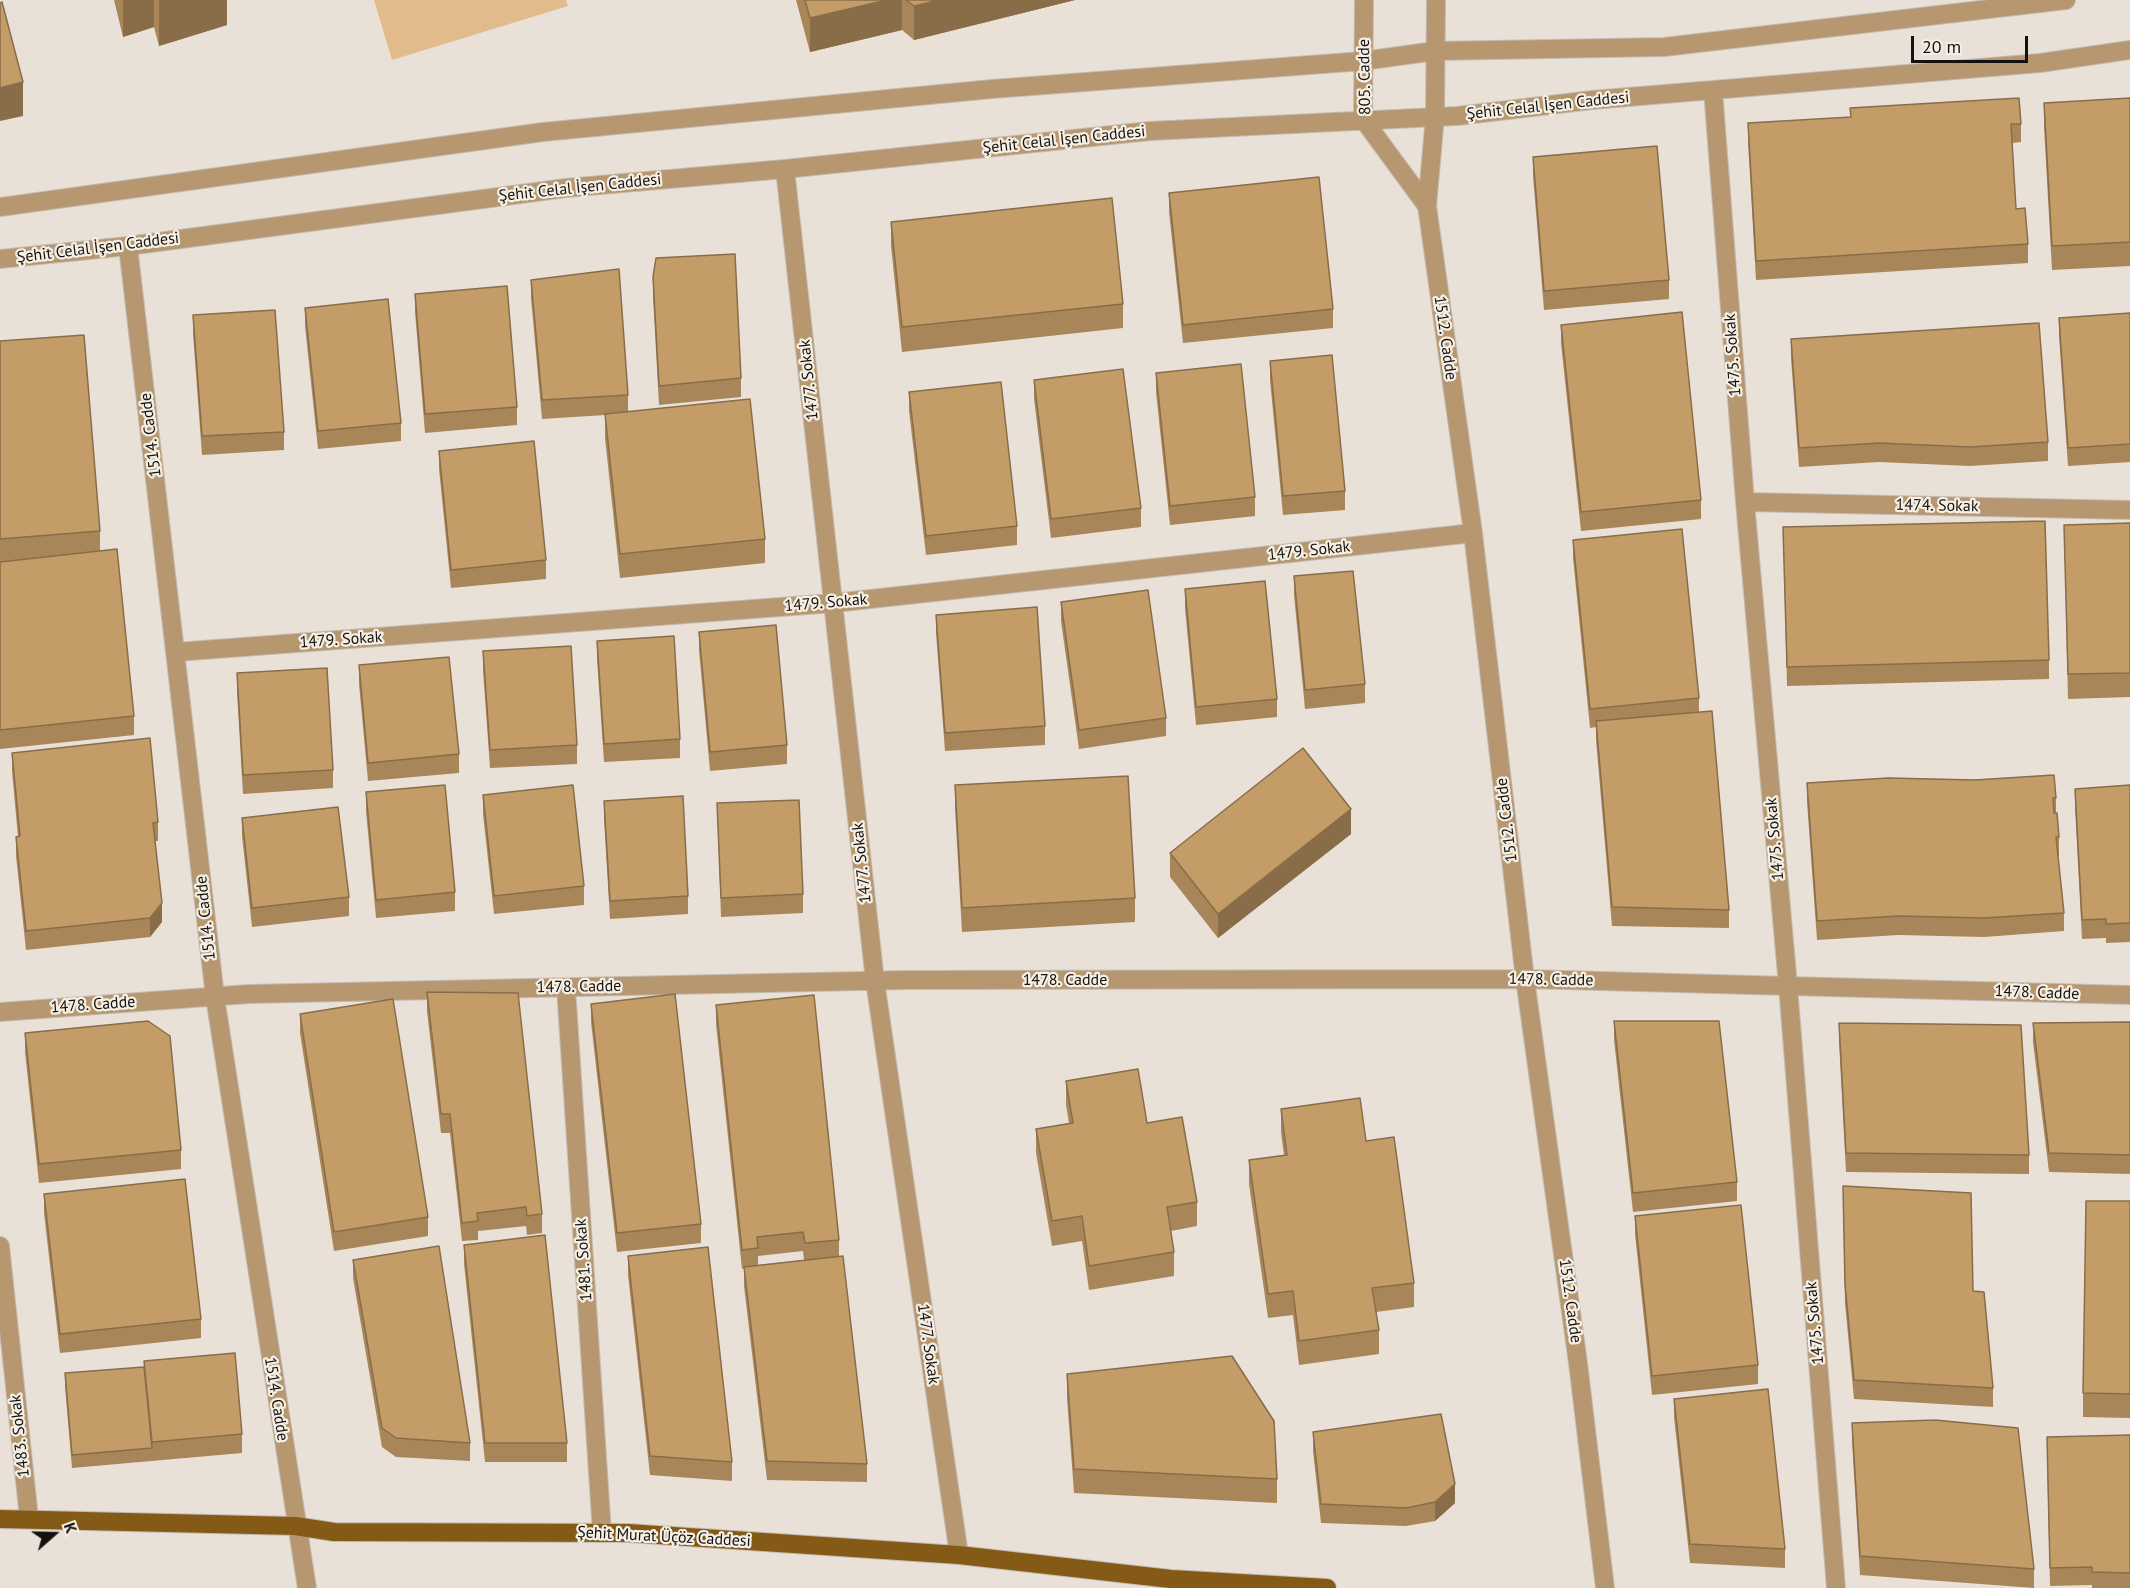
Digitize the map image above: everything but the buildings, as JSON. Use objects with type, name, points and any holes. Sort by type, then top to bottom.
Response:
[{"type":"main road","name":"Şehit Murat Üçöz Caddesi","points":[[0,1519],[295,1526],[334,1532],[602,1533],[959,1555],[1171,1580],[1327,1588]]},
{"type":"street","name":"805. Cadde","points":[[1364,0],[1363,119],[1427,206]]},
{"type":"street","points":[[1436,0],[1436,51]]},
{"type":"street","points":[[0,207],[543,132],[992,89],[1363,61],[1436,51],[1664,47],[2066,0]]},
{"type":"street","name":"Şehit Celal İşen Caddesi","points":[[0,259],[128,246],[566,188],[785,169],[1150,130],[1457,116],[1592,100],[2040,63],[2130,50]]},
{"type":"street","name":"1512. Cadde","points":[[1436,51],[1435,116],[1427,206],[1473,533],[1525,979],[1577,1351],[1605,1588]]},
{"type":"street","name":"1475. Sokak","points":[[1713,90],[1745,502],[1788,986],[1836,1588]]},
{"type":"street","name":"1477. Sokak","points":[[785,169],[875,981],[959,1555]]},
{"type":"street","name":"1514. Cadde","points":[[128,246],[215,997],[295,1526],[307,1588]]},
{"type":"street","name":"1474. Sokak","points":[[1745,502],[2130,510]]},
{"type":"street","name":"1479. Sokak","points":[[176,652],[834,603],[1473,533]]},
{"type":"street","name":"1478. Cadde","points":[[0,1012],[215,997],[875,981],[1525,979],[2130,995]]},
{"type":"street","name":"1481. Sokak","points":[[566,988],[602,1533]]},
{"type":"street","name":"1483. Sokak","points":[[0,1246],[29,1518]]},
{"type":"shaded area","points":[[374,0],[566,0],[568,6],[392,60]]}]
